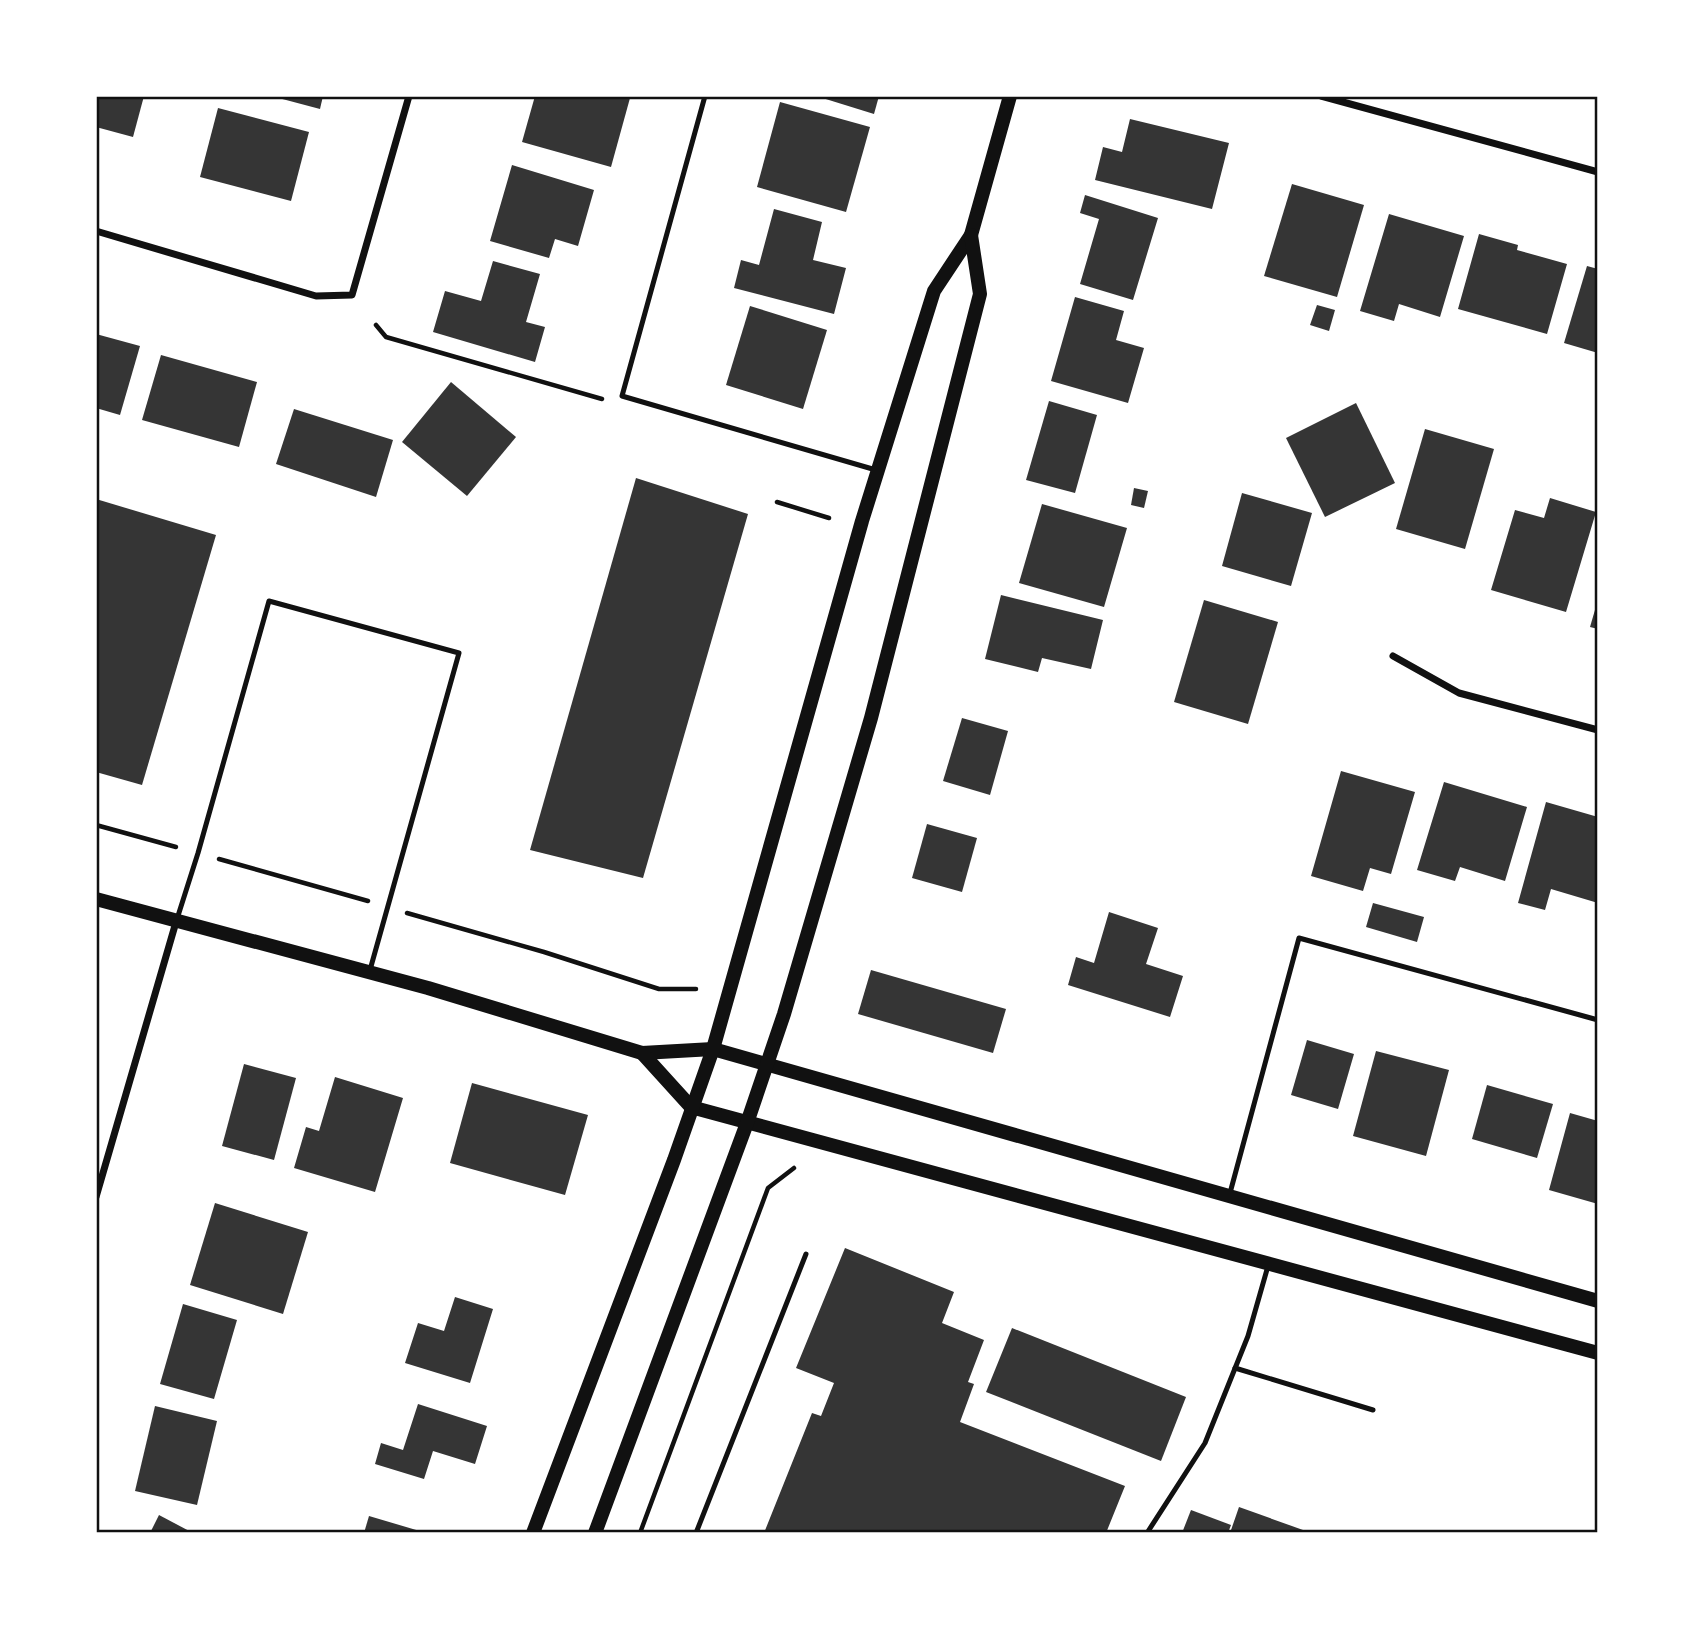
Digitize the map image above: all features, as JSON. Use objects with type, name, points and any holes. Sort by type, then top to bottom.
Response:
[{"type":"main road","points":[[533,1533],[665,1185],[713,1049],[858,534],[934,291],[971,235],[1010,96]]},
{"type":"main road","points":[[595,1533],[768,1066],[871,718],[980,294],[971,235]]},
{"type":"main road","points":[[96,900],[428,988],[642,1053],[713,1049],[1598,1301]]},
{"type":"main road","points":[[642,1053],[691,1107],[1598,1353]]},
{"type":"street","points":[[96,231],[316,296],[352,295],[409,96]]},
{"type":"street","points":[[1321,96],[1598,172]]},
{"type":"street","points":[[1393,656],[1459,693],[1598,730]]},
{"type":"street","points":[[96,1197],[176,922]]},
{"type":"lane","points":[[705,96],[622,396],[879,471]]},
{"type":"lane","points":[[176,922],[269,601],[459,653],[369,973]]},
{"type":"lane","points":[[1229,1196],[1299,938],[1598,1020]]},
{"type":"lane","points":[[696,1533],[806,1254]]},
{"type":"lane","points":[[1147,1533],[1205,1443],[1248,1336],[1268,1264]]},
{"type":"lane","points":[[1235,1368],[1373,1410]]},
{"type":"path","points":[[376,325],[386,337],[608,401]]},
{"type":"path","points":[[776,502],[829,517]]},
{"type":"path","points":[[96,825],[176,847]]},
{"type":"path","points":[[225,861],[364,900]]},
{"type":"path","points":[[410,914],[659,989],[696,989]]},
{"type":"path","points":[[556,966],[558,957]]},
{"type":"path","points":[[640,1533],[768,1188],[794,1168]]},
{"type":"building","points":[[100,96],[144,96],[133,137],[96,127],[96,109]]},
{"type":"building","points":[[271,96],[323,96],[320,109]]},
{"type":"building","points":[[535,96],[630,98],[611,167],[522,142]]},
{"type":"building","points":[[816,96],[879,96],[874,114]]},
{"type":"building","points":[[780,102],[870,127],[846,212],[757,187]]},
{"type":"building","points":[[218,108],[309,132],[291,201],[200,177]]},
{"type":"building","points":[[1130,119],[1229,143],[1212,209],[1095,180],[1103,147],[1122,152]]},
{"type":"building","points":[[512,165],[594,190],[578,246],[555,239],[549,258],[490,241]]},
{"type":"building","points":[[1292,184],[1364,205],[1337,297],[1264,276]]},
{"type":"building","points":[[1085,195],[1158,218],[1133,300],[1080,284],[1099,219],[1080,213]]},
{"type":"building","points":[[774,209],[822,222],[813,260],[846,268],[834,314],[734,288],[741,260],[759,265]]},
{"type":"building","points":[[1389,214],[1464,236],[1440,317],[1399,304],[1394,321],[1360,311]]},
{"type":"building","points":[[1479,234],[1518,245],[1517,250],[1567,264],[1547,334],[1458,309]]},
{"type":"building","points":[[493,261],[540,274],[526,322],[545,327],[535,362],[433,332],[445,291],[481,301]]},
{"type":"building","points":[[1587,266],[1598,269],[1598,353],[1564,343]]},
{"type":"building","points":[[1075,297],[1124,311],[1116,340],[1144,348],[1128,403],[1051,381]]},
{"type":"building","points":[[1317,305],[1335,310],[1329,331],[1310,325]]},
{"type":"building","points":[[750,306],[827,330],[803,409],[726,385]]},
{"type":"building","points":[[96,334],[140,346],[120,415],[96,408]]},
{"type":"building","points":[[161,355],[257,382],[239,447],[142,420]]},
{"type":"building","points":[[451,382],[516,437],[467,496],[402,442]]},
{"type":"building","points":[[1049,401],[1097,415],[1075,493],[1026,480]]},
{"type":"building","points":[[1356,403],[1395,483],[1325,517],[1286,438]]},
{"type":"building","points":[[294,409],[393,440],[376,497],[276,464]]},
{"type":"building","points":[[1425,429],[1494,449],[1465,549],[1396,529]]},
{"type":"building","points":[[636,478],[748,514],[643,878],[530,850]]},
{"type":"building","points":[[1134,488],[1148,491],[1144,508],[1131,505]]},
{"type":"building","points":[[1242,493],[1312,513],[1291,586],[1222,566]]},
{"type":"building","points":[[1550,498],[1596,512],[1566,612],[1491,590],[1515,510],[1544,518]]},
{"type":"building","points":[[96,499],[216,535],[142,785],[96,772]]},
{"type":"building","points":[[1042,504],[1127,528],[1104,607],[1019,583]]},
{"type":"building","points":[[1001,595],[1103,620],[1091,669],[1042,658],[1038,672],[985,659]]},
{"type":"building","points":[[1204,600],[1278,622],[1248,724],[1174,702]]},
{"type":"building","points":[[1598,603],[1598,629],[1590,627]]},
{"type":"building","points":[[962,718],[1008,731],[990,795],[943,781]]},
{"type":"building","points":[[1341,771],[1415,792],[1391,874],[1370,868],[1363,891],[1311,876]]},
{"type":"building","points":[[1444,782],[1527,807],[1505,881],[1460,867],[1455,881],[1417,870]]},
{"type":"building","points":[[1546,802],[1598,817],[1598,903],[1551,889],[1545,910],[1518,903]]},
{"type":"building","points":[[927,824],[977,838],[962,892],[912,878]]},
{"type":"building","points":[[1373,903],[1424,917],[1417,942],[1366,927]]},
{"type":"building","points":[[1109,912],[1158,928],[1146,964],[1183,976],[1170,1017],[1068,985],[1076,957],[1094,963]]},
{"type":"building","points":[[871,970],[1006,1009],[993,1053],[858,1014]]},
{"type":"building","points":[[1307,1040],[1354,1054],[1338,1109],[1291,1095]]},
{"type":"building","points":[[1376,1051],[1449,1070],[1426,1156],[1353,1136]]},
{"type":"building","points":[[244,1064],[296,1078],[274,1160],[222,1146]]},
{"type":"building","points":[[335,1077],[403,1098],[375,1192],[294,1168],[306,1127],[319,1131]]},
{"type":"building","points":[[472,1083],[588,1115],[565,1195],[450,1163]]},
{"type":"building","points":[[1487,1085],[1553,1104],[1537,1158],[1472,1139]]},
{"type":"building","points":[[1570,1113],[1598,1121],[1598,1204],[1549,1190]]},
{"type":"building","points":[[215,1203],[308,1232],[283,1314],[190,1285]]},
{"type":"building","points":[[845,1248],[954,1292],[942,1323],[984,1340],[968,1382],[974,1384],[960,1422],[1125,1486],[1106,1533],[764,1533],[812,1413],[821,1416],[834,1383],[796,1368]]},
{"type":"building","points":[[455,1297],[493,1309],[470,1383],[405,1363],[418,1323],[444,1331]]},
{"type":"building","points":[[183,1304],[237,1320],[214,1399],[160,1384]]},
{"type":"building","points":[[1012,1328],[1186,1397],[1161,1461],[986,1392]]},
{"type":"building","points":[[418,1404],[487,1426],[475,1464],[433,1451],[424,1479],[375,1464],[381,1443],[403,1450]]},
{"type":"building","points":[[155,1406],[217,1421],[197,1505],[135,1491]]},
{"type":"building","points":[[1239,1507],[1303,1530],[1302,1533],[1230,1533]]},
{"type":"building","points":[[1191,1510],[1231,1525],[1228,1533],[1182,1533]]},
{"type":"building","points":[[159,1515],[193,1533],[150,1533]]},
{"type":"building","points":[[369,1516],[423,1532],[423,1533],[364,1533]]}]
